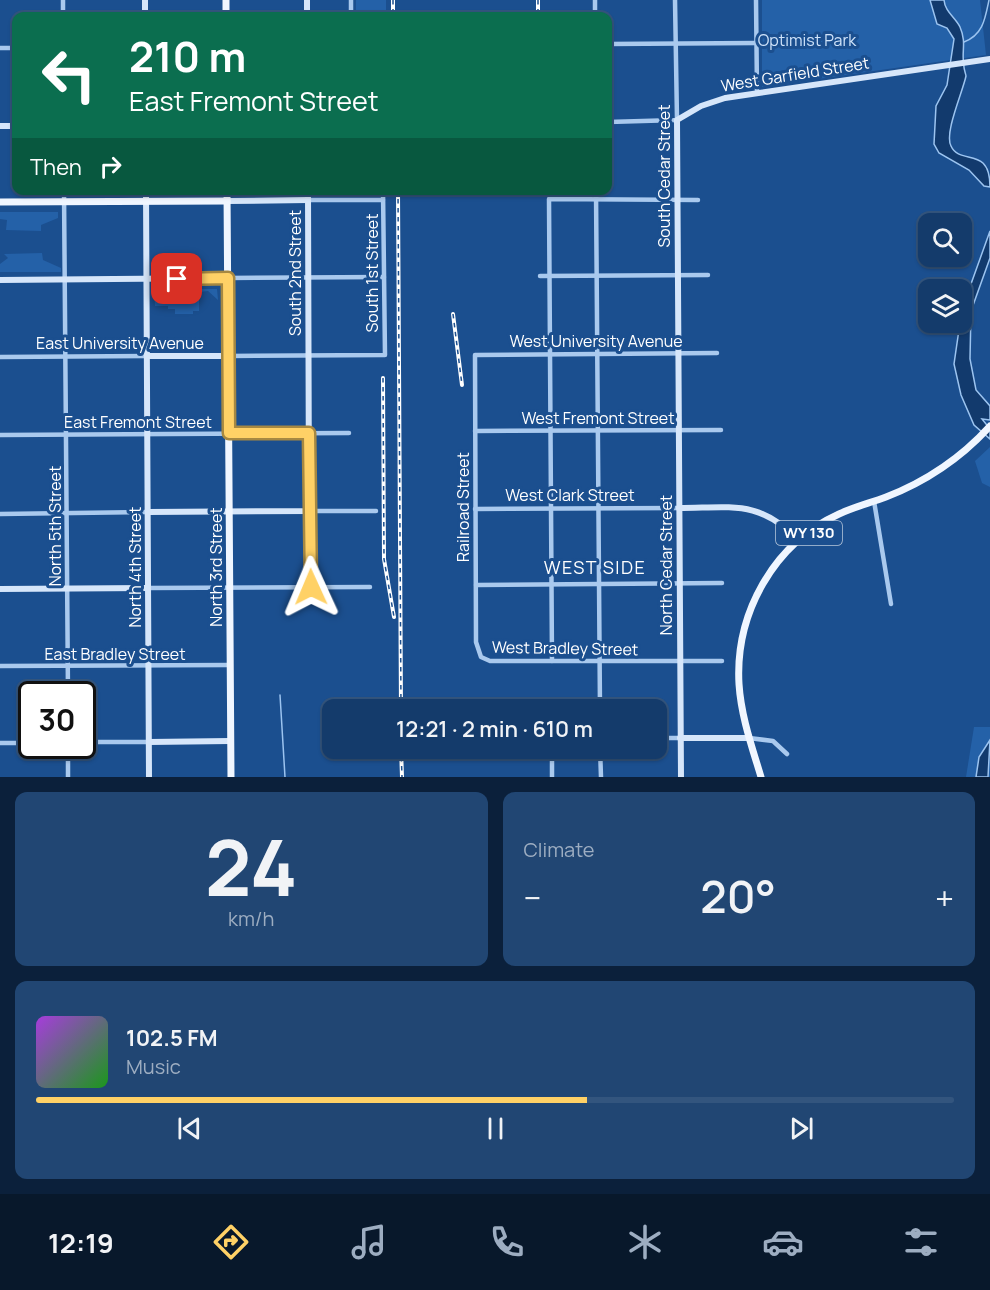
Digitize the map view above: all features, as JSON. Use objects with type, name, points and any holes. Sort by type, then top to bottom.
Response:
[{"type":"main road","name":"North 3rd Street","points":[[227,195],[231,777]]},
{"type":"main road","points":[[0,202],[227,201]]},
{"type":"main road","name":"WY 130","points":[[761,777],[749,738],[738,676],[746,619],[769,573],[799,541],[836,515],[928,478],[979,438],[990,426]]},
{"type":"street","name":"South Cedar Street","points":[[675,0],[678,353]]},
{"type":"street","points":[[756,0],[757,92]]},
{"type":"street","points":[[612,44],[757,43]]},
{"type":"street","name":"West Garfield Street","points":[[612,122],[677,120],[711,101],[757,92],[990,58]]},
{"type":"street","name":"North 5th Street","points":[[64,195],[68,681]]},
{"type":"street","name":"North 4th Street","points":[[146,195],[149,777]]},
{"type":"street","name":"South 2nd Street","points":[[308,195],[309,511]]},
{"type":"street","name":"South 1st Street","points":[[383,195],[385,355]]},
{"type":"street","points":[[596,195],[600,699]]},
{"type":"street","points":[[552,661],[549,199],[698,200]]},
{"type":"street","points":[[227,201],[383,200]]},
{"type":"street","points":[[540,276],[708,275]]},
{"type":"street","points":[[0,280],[384,277]]},
{"type":"street","name":"North Cedar Street","points":[[678,353],[681,777]]},
{"type":"street","name":"West University Avenue","points":[[475,355],[717,353]]},
{"type":"street","name":"East University Avenue","points":[[0,357],[385,355]]},
{"type":"street","name":"Railroad Street","points":[[475,355],[476,642],[481,657]]},
{"type":"street","name":"West Fremont Street","points":[[475,431],[721,430]]},
{"type":"street","name":"East Fremont Street","points":[[0,435],[349,433]]},
{"type":"street","points":[[874,501],[891,604]]},
{"type":"street","name":"West Clark Street","points":[[475,509],[679,507],[757,510],[780,522],[799,541]]},
{"type":"street","points":[[309,511],[311,587]]},
{"type":"street","points":[[0,514],[376,511]]},
{"type":"street","points":[[476,585],[722,584]]},
{"type":"street","points":[[0,589],[370,587]]},
{"type":"street","name":"West Bradley Street","points":[[481,657],[490,662],[722,661]]},
{"type":"street","name":"East Bradley Street","points":[[0,666],[230,665]]},
{"type":"street","points":[[667,738],[749,738],[773,741],[787,754]]},
{"type":"street","points":[[96,742],[230,741]]},
{"type":"street","points":[[0,743],[18,743]]},
{"type":"street","points":[[68,759],[68,777]]},
{"type":"street","points":[[552,759],[552,777]]},
{"type":"street","points":[[600,759],[600,777]]},
{"type":"green space","points":[[356,0],[386,0],[386,12],[356,12]]},
{"type":"green space","name":"Optimist Park","points":[[762,0],[980,0],[986,55],[762,87]]},
{"type":"green space","points":[[0,212],[58,212],[58,218],[41,225],[41,231],[6,230],[7,220],[0,219]]},
{"type":"green space","points":[[42,253],[43,260],[61,268],[61,272],[0,272],[0,264],[8,258],[4,254]]},
{"type":"green space","points":[[154,289],[217,289],[218,300],[208,291],[199,292],[199,311],[193,311],[193,314],[175,314],[175,309],[168,309],[168,306],[155,306]]},
{"type":"green space","points":[[990,447],[990,487],[982,483],[975,461]]},
{"type":"green space","points":[[974,727],[990,727],[990,777],[966,777]]},
{"type":"shaded area","points":[[930,0],[944,0],[946,8],[960,27],[963,38],[963,62],[966,76],[952,122],[951,146],[955,152],[974,158],[985,166],[989,174],[990,187],[984,186],[969,170],[939,153],[934,144],[936,106],[947,85],[954,39],[947,28],[937,24]]},
{"type":"shaded area","points":[[990,231],[990,258],[972,308],[972,281]]},
{"type":"shaded area","points":[[959,333],[971,333],[970,359],[976,390],[990,406],[990,420],[982,419],[990,429],[990,439],[974,425],[961,395],[954,364]]},
{"type":"shaded area","points":[[990,740],[988,777],[976,777],[979,757]]},
{"type":"waterway","points":[[964,42],[979,31],[989,0]]},
{"type":"waterway","points":[[280,695],[285,777]]},
{"type":"railway","points":[[393,0],[393,12]]},
{"type":"railway","points":[[538,0],[538,12]]},
{"type":"railway","points":[[398,195],[401,699]]},
{"type":"railway","points":[[453,314],[462,385]]},
{"type":"railway","points":[[383,378],[384,559],[394,617]]},
{"type":"railway","points":[[401,759],[402,777]]},
{"type":"district","name":"WEST SIDE","points":[[595,568]]},
{"type":"route","points":[[177,279],[228,278],[229,433],[309,433],[311,587]]}]
